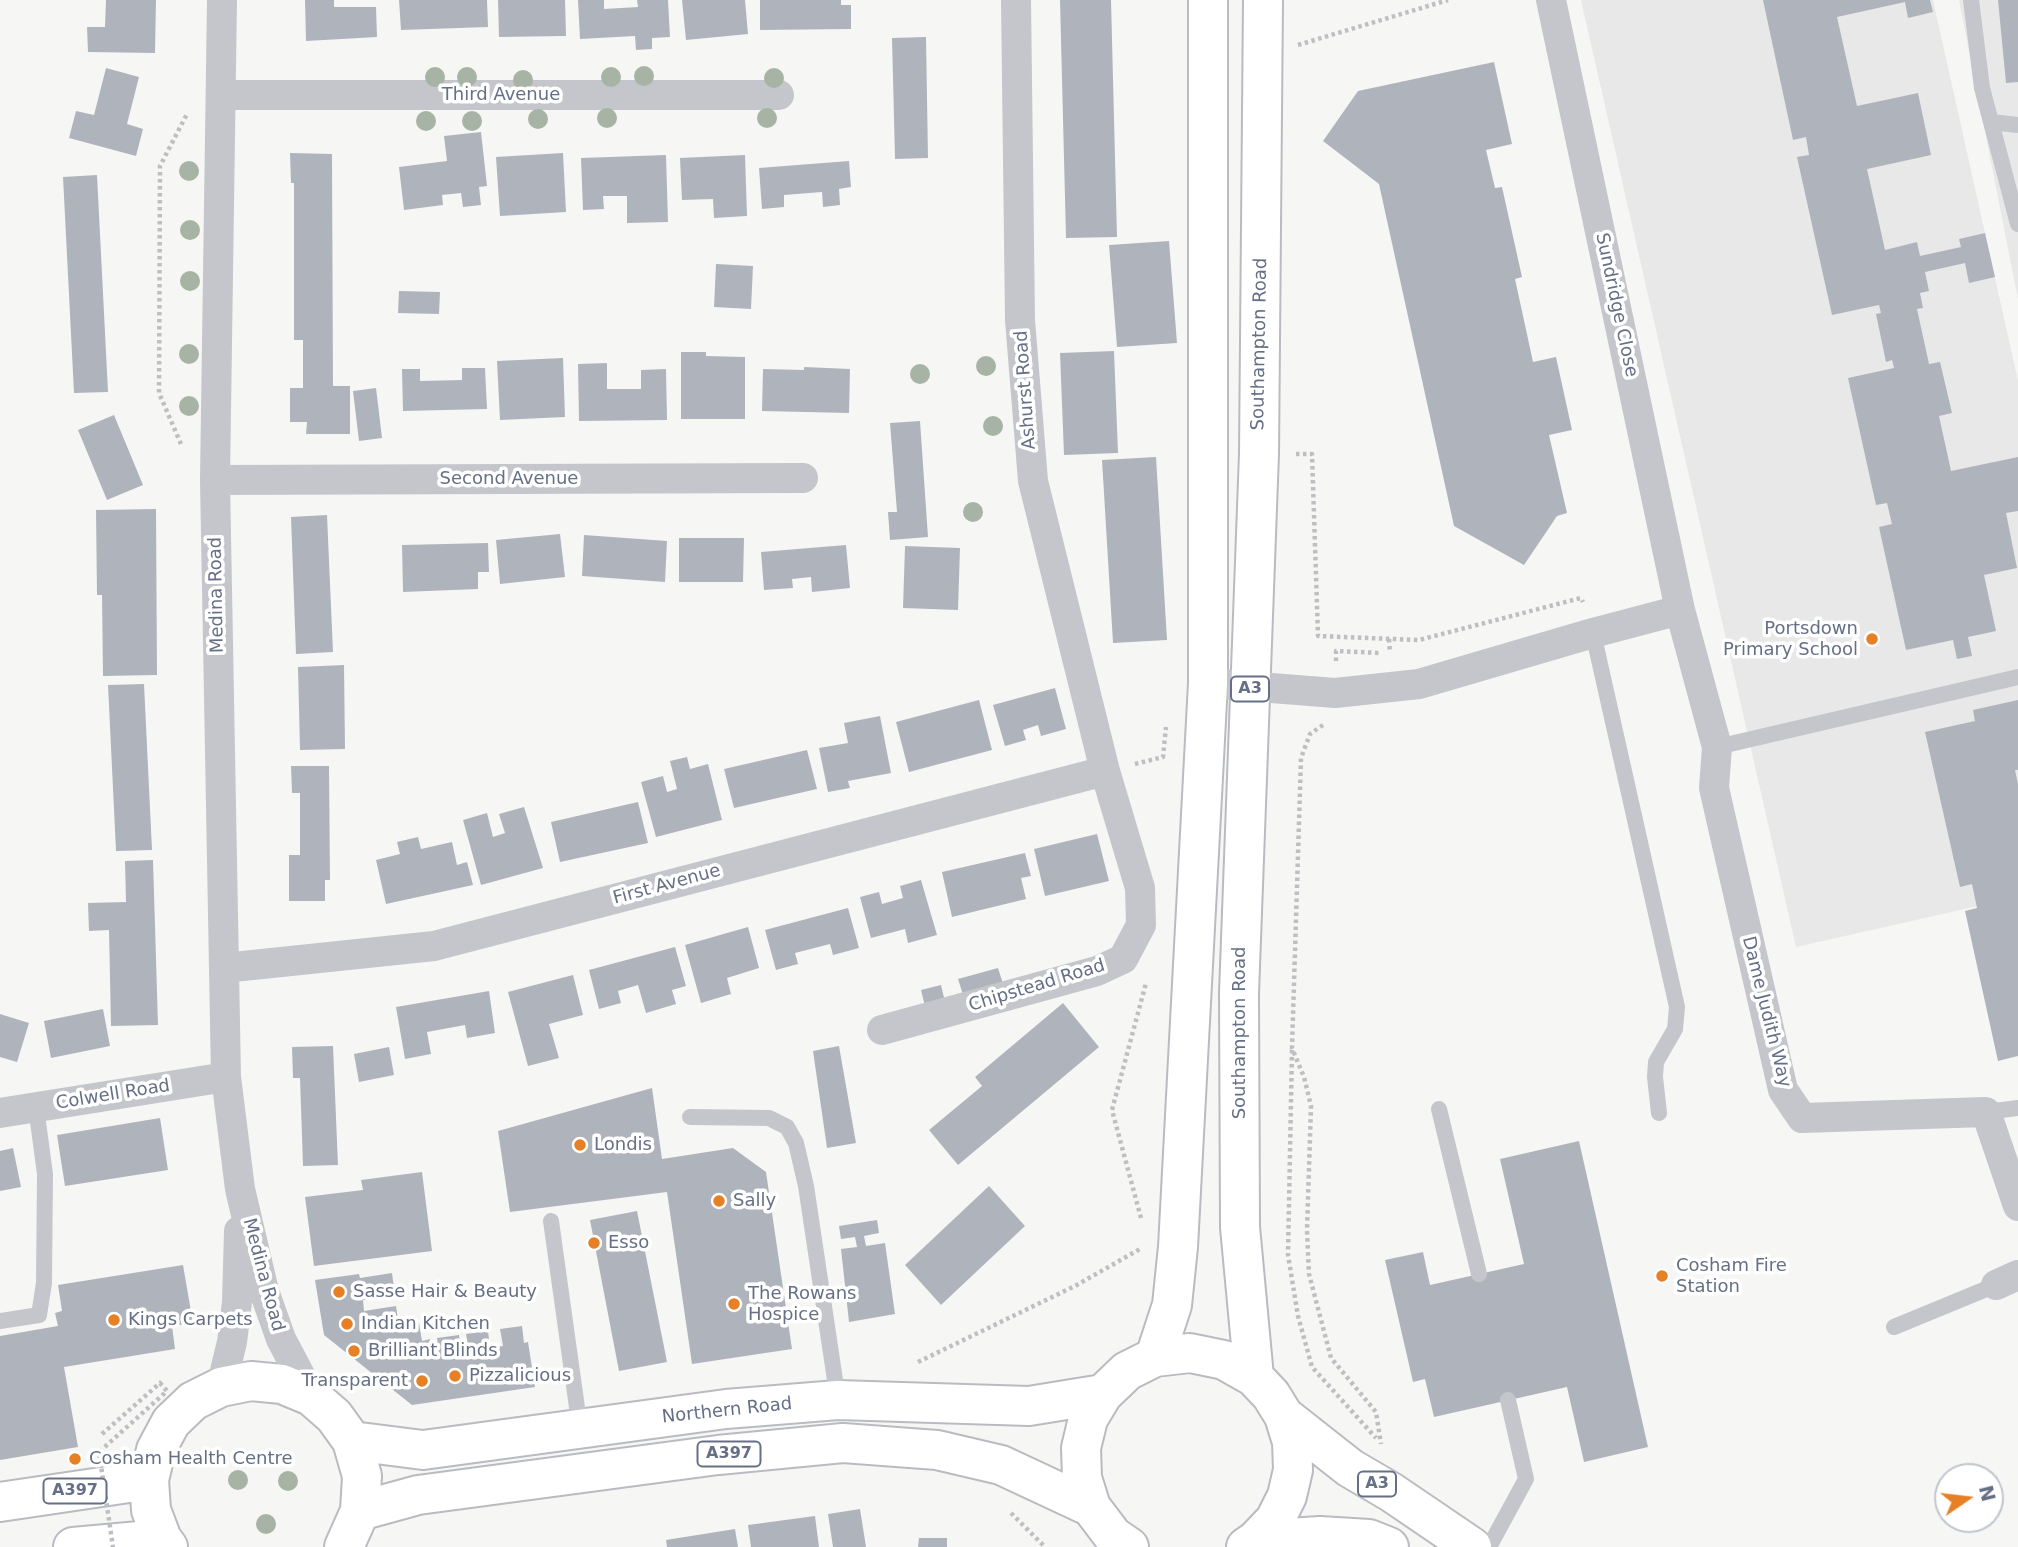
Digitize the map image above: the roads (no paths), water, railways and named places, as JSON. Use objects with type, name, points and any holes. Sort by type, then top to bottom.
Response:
[{"type":"main road","name":"A3","points":[[1155,1357],[1172,1305],[1178,1247],[1208,682],[1208,0]]},
{"type":"main road","name":"Southampton Road","points":[[1254,1377],[1240,1227],[1238,993],[1259,454],[1263,0]]},
{"type":"main road","name":"A3","points":[[1129,1547],[1113,1536],[1091,1507],[1082,1478],[1081,1448],[1088,1419],[1103,1394],[1126,1371],[1155,1357],[1190,1353],[1224,1360],[1254,1377],[1272,1395],[1284,1416],[1292,1442],[1293,1470],[1287,1496],[1275,1520],[1251,1544]]},
{"type":"main road","points":[[73,1547],[165,1543],[151,1510],[149,1480],[156,1450],[171,1423],[193,1401],[221,1387],[251,1381],[282,1384],[311,1396],[334,1416],[352,1441],[362,1476],[360,1511],[344,1547]]},
{"type":"main road","name":"Northern Road","points":[[352,1441],[423,1450],[726,1409],[838,1400],[1029,1406],[1103,1394]]},
{"type":"main road","name":"A3","points":[[1284,1416],[1350,1468],[1391,1492],[1472,1547]]},
{"type":"main road","name":"A397","points":[[360,1511],[418,1495],[718,1455],[843,1443],[937,1450],[1001,1465],[1091,1507]]},
{"type":"main road","name":"A397","points":[[0,1502],[149,1480]]},
{"type":"main road","name":"A3","points":[[1251,1544],[1320,1536],[1369,1539],[1389,1547]]},
{"type":"street","name":"Medina Road","points":[[222,0],[215,480],[226,1077],[240,1189],[264,1291],[281,1339],[311,1396]]},
{"type":"street","name":"Ashurst Road","points":[[1016,0],[1020,320],[1033,481],[1105,771]]},
{"type":"street","name":"Sundridge Close","points":[[1551,0],[1680,610],[1717,747]]},
{"type":"street","name":"Third Avenue","points":[[222,95],[779,95]]},
{"type":"street","name":"Second Avenue","points":[[215,480],[803,478]]},
{"type":"street","points":[[1208,682],[1335,693],[1419,684],[1680,610]]},
{"type":"street","name":"Dame Judith Way","points":[[1717,747],[1714,788],[1783,1090],[1802,1118],[1986,1112]]},
{"type":"street","name":"First Avenue","points":[[224,968],[434,946],[1105,771]]},
{"type":"street","name":"Chipstead Road","points":[[882,1030],[1081,976],[1123,959],[1141,925],[1140,888],[1105,771]]},
{"type":"street","name":"Colwell Road","points":[[0,1112],[226,1077]]},
{"type":"street","points":[[1986,1112],[2018,1206]]},
{"type":"street","name":"Medina Road","points":[[221,1387],[232,1342],[237,1302],[240,1189]]},
{"type":"lane","points":[[1971,0],[1982,88],[2018,225]]},
{"type":"lane","points":[[1991,122],[2018,125]]},
{"type":"lane","points":[[1593,633],[1677,1007],[1675,1029],[1656,1062],[1659,1113]]},
{"type":"lane","points":[[1717,747],[2018,677]]},
{"type":"lane","points":[[0,1321],[38,1315],[44,1283],[46,1174],[36,1107]]},
{"type":"lane","points":[[1986,1112],[2018,1108]]},
{"type":"lane","points":[[1439,1109],[1479,1274]]},
{"type":"lane","points":[[690,1116],[769,1118],[788,1127],[796,1143],[806,1186],[838,1400]]},
{"type":"lane","points":[[551,1221],[580,1429]]},
{"type":"lane","points":[[1894,1327],[2007,1280]]},
{"type":"lane","points":[[1489,1547],[1526,1479],[1508,1400]]},
{"type":"place","name":"Portsdown Primary School","points":[[1872,639]]},
{"type":"place","name":"Londis","points":[[580,1145]]},
{"type":"place","name":"Sally","points":[[719,1201]]},
{"type":"place","name":"Esso","points":[[594,1243]]},
{"type":"place","name":"Cosham Fire Station","points":[[1662,1276]]},
{"type":"place","name":"Sasse Hair & Beauty","points":[[339,1292]]},
{"type":"place","name":"The Rowans Hospice","points":[[734,1304]]},
{"type":"place","name":"Kings Carpets","points":[[114,1320]]},
{"type":"place","name":"Indian Kitchen","points":[[347,1324]]},
{"type":"place","name":"Brilliant Blinds","points":[[354,1351]]},
{"type":"place","name":"Pizzalicious","points":[[455,1376]]},
{"type":"place","name":"Transparent","points":[[422,1381]]},
{"type":"place","name":"Cosham Health Centre","points":[[75,1459]]}]
